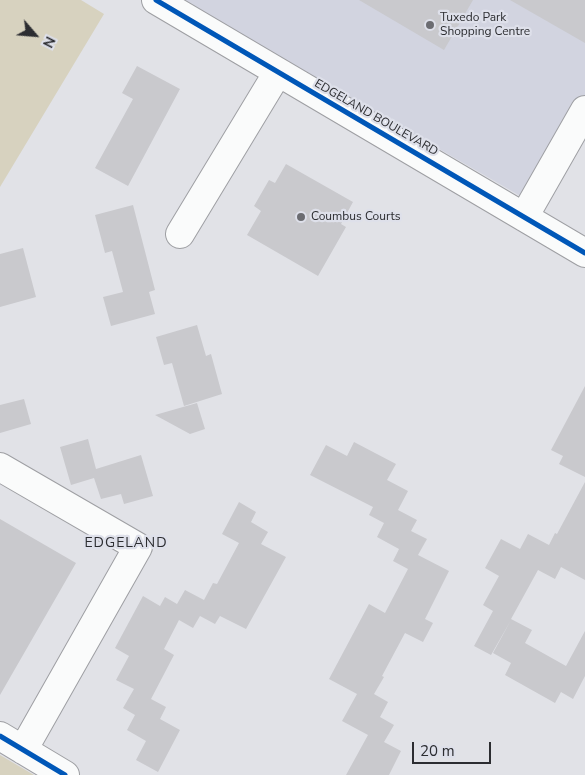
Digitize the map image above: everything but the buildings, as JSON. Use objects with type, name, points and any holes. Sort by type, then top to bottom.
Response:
[{"type":"street","name":"EDGELAND BOULEVARD","points":[[156,0],[585,253]]},
{"type":"street","points":[[180,234],[278,72]]},
{"type":"street","points":[[524,216],[585,110]]},
{"type":"street","points":[[0,468],[138,547],[11,743],[65,775]]},
{"type":"shaded area","points":[[0,0],[81,0],[104,14],[0,187]]},
{"type":"shaded area","points":[[182,0],[585,0],[585,111],[529,201]]},
{"type":"shaded area","points":[[0,755],[34,775],[0,775]]},
{"type":"cycle path","points":[[156,0],[585,253]]},
{"type":"cycle path","points":[[0,736],[65,775]]},
{"type":"place","name":"Tuxedo Park Shopping Centre","points":[[430,25]]},
{"type":"place","name":"Coumbus Courts","points":[[301,217]]},
{"type":"district","name":"EDGELAND","points":[[126,544]]}]
